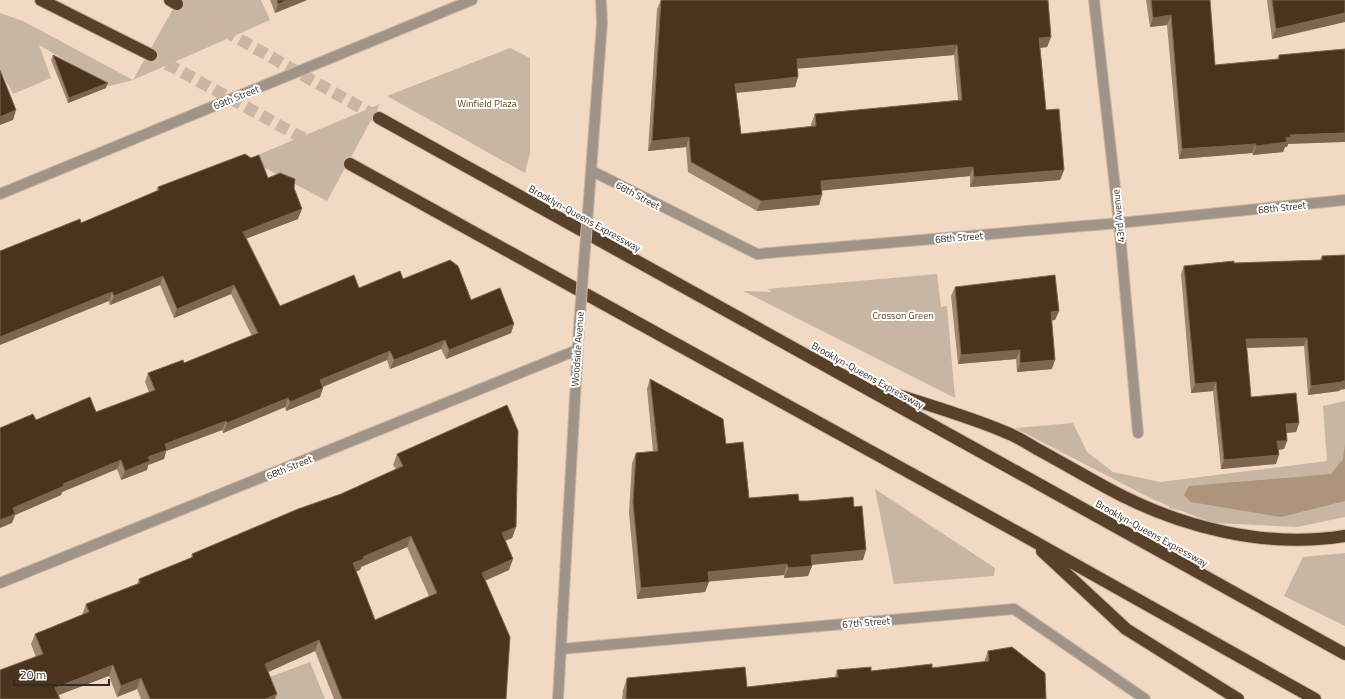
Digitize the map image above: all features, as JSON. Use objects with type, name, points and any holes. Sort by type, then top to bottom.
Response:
[{"type":"highway","points":[[41,0],[151,55]]},
{"type":"highway","name":"Brooklyn-Queens Expressway","points":[[380,118],[1345,654]]},
{"type":"highway","points":[[350,164],[1028,538],[1315,699]]},
{"type":"highway","points":[[849,378],[1006,432],[1116,493],[1141,505],[1177,519],[1208,528],[1261,538],[1296,540],[1328,539],[1345,536]]},
{"type":"highway","points":[[1028,538],[1126,629],[1238,699]]},
{"type":"street","name":"69th Street","points":[[0,194],[472,0]]},
{"type":"street","name":"Woodside Avenue","points":[[558,699],[577,350],[592,170],[601,31],[601,0]]},
{"type":"street","name":"43rd Avenue","points":[[1094,0],[1119,223],[1138,433]]},
{"type":"street","name":"68th Street","points":[[592,170],[756,254],[1119,223],[1345,200]]},
{"type":"street","name":"68th Street","points":[[0,583],[577,350]]},
{"type":"street","name":"67th Street","points":[[561,649],[1014,609],[1145,699]]},
{"type":"green space","points":[[178,0],[261,0],[270,20],[133,80]]},
{"type":"green space","points":[[0,13],[23,21],[133,80],[109,86],[39,45],[51,78],[13,94],[0,70]]},
{"type":"green space","name":"Winfield Plaza","points":[[510,48],[530,58],[530,153],[525,173],[387,96]]},
{"type":"green space","points":[[380,104],[327,201],[248,159]]},
{"type":"green space","name":"Crosson Green","points":[[937,274],[941,307],[947,306],[955,398],[743,291],[772,292],[767,289]]},
{"type":"green space","points":[[1345,401],[1345,517],[1297,527],[1213,523],[1182,511],[1169,508],[1169,506],[1152,499],[1015,428],[1073,423],[1087,452],[1113,472],[1160,482],[1327,461],[1323,406]]},
{"type":"green space","points":[[875,489],[995,568],[994,576],[894,584]]},
{"type":"green space","points":[[1345,553],[1345,626],[1284,596],[1303,557]]},
{"type":"green space","points":[[310,662],[325,699],[274,699],[267,678]]},
{"type":"shaded area","points":[[1345,444],[1345,501],[1281,517],[1191,502],[1184,495],[1189,486],[1331,474],[1343,459]]},
{"type":"building","points":[[277,0],[288,0],[278,4]]},
{"type":"building","points":[[661,0],[1048,0],[1051,37],[1039,38],[1046,110],[1059,109],[1064,170],[974,177],[973,167],[821,181],[822,195],[761,201],[691,162],[689,137],[652,141]],"holes":[[[957,45],[962,100],[815,114],[816,126],[741,134],[735,84],[798,77],[797,59]]]},
{"type":"building","points":[[1151,0],[1210,0],[1215,65],[1279,59],[1279,55],[1345,49],[1345,133],[1290,135],[1291,137],[1286,138],[1287,142],[1256,146],[1256,144],[1182,149],[1171,15],[1153,18]]},
{"type":"building","points":[[1272,0],[1345,0],[1345,13],[1276,29]]},
{"type":"building","points":[[53,55],[108,83],[69,98]]},
{"type":"building","points":[[0,70],[16,110],[0,117]]},
{"type":"building","points":[[245,154],[251,158],[259,155],[268,178],[280,173],[295,179],[294,188],[302,209],[243,232],[280,306],[354,275],[359,288],[400,271],[403,279],[450,260],[458,266],[471,300],[500,288],[514,324],[449,350],[445,340],[394,360],[390,351],[320,380],[323,388],[290,402],[288,398],[227,423],[226,421],[165,444],[167,450],[148,457],[150,461],[125,471],[121,460],[63,484],[64,486],[13,508],[15,514],[0,520],[0,428],[33,414],[36,420],[90,397],[96,412],[155,390],[148,373],[183,360],[184,363],[258,333],[234,285],[177,309],[163,276],[114,296],[112,292],[0,337],[0,251],[80,219],[81,223],[159,190],[158,187]]},
{"type":"building","points":[[1345,255],[1345,381],[1311,386],[1307,338],[1246,339],[1251,397],[1296,393],[1299,423],[1286,424],[1287,441],[1277,441],[1279,455],[1224,460],[1216,382],[1195,384],[1184,266],[1234,261],[1234,263],[1322,260],[1322,256]]},
{"type":"building","points":[[1055,275],[1059,311],[1051,312],[1055,360],[1020,363],[1020,350],[961,355],[955,287]]},
{"type":"building","points":[[650,379],[723,419],[726,444],[743,442],[749,498],[798,494],[799,501],[807,501],[853,497],[854,507],[862,506],[866,550],[811,555],[812,566],[788,568],[787,564],[708,572],[709,582],[641,588],[633,502],[636,453],[658,451]]},
{"type":"building","points":[[507,405],[518,431],[516,527],[502,533],[513,559],[482,573],[510,637],[506,699],[342,699],[319,640],[265,664],[277,694],[265,699],[150,699],[141,678],[121,686],[113,665],[55,688],[60,699],[0,699],[0,670],[43,654],[35,634],[89,612],[86,604],[140,583],[139,579],[193,557],[192,554],[298,509],[341,494],[403,466],[397,454]],"holes":[[[411,536],[437,593],[375,620],[353,563],[364,559],[363,557]]]},
{"type":"building","points":[[1012,647],[1045,673],[1046,699],[626,699],[627,678],[745,667],[747,687],[838,677],[837,670],[871,667],[871,671],[932,664],[932,668],[989,661],[988,651]]},
{"type":"tunnel","points":[[177,4],[379,118]]},
{"type":"tunnel","points":[[151,55],[350,164]]}]
